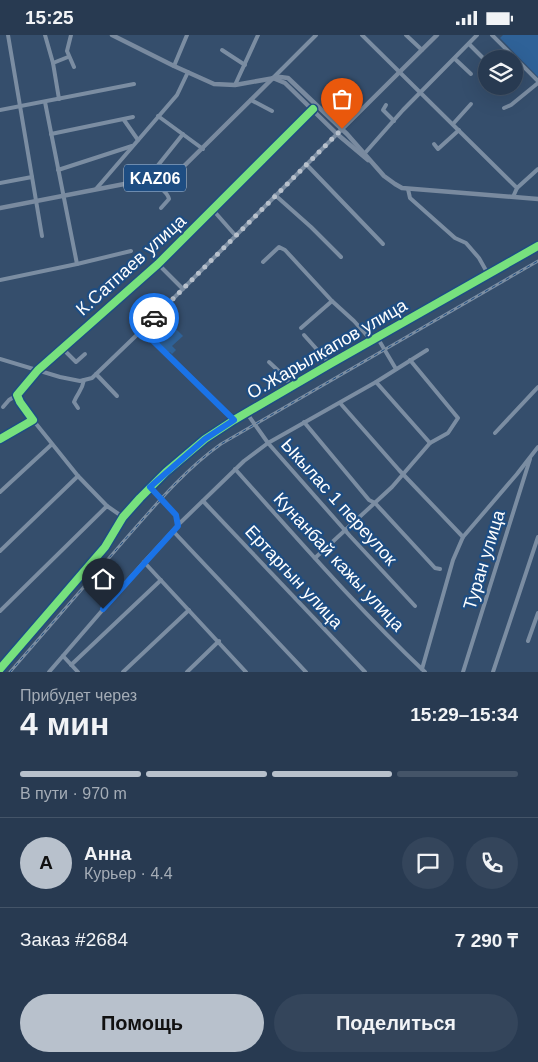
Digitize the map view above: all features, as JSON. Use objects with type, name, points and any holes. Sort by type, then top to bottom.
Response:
[{"type":"main road","points":[[112,35],[214,84],[236,85],[284,77],[293,81],[342,129],[375,166]]},
{"type":"main road","points":[[336,134],[437,35]]},
{"type":"main road","points":[[273,78],[285,83],[336,134],[394,184],[408,189],[538,199]]},
{"type":"main road","name":"KАZ06","points":[[0,208],[176,174],[273,78]]},
{"type":"street","points":[[8,35],[42,236]]},
{"type":"street","points":[[45,35],[53,63],[59,99]]},
{"type":"street","points":[[70,35],[67,51],[74,67]]},
{"type":"street","points":[[174,66],[187,35]]},
{"type":"street","points":[[236,85],[258,35]]},
{"type":"street","points":[[273,78],[316,35]]},
{"type":"street","points":[[362,35],[401,71],[517,188]]},
{"type":"street","points":[[406,35],[422,50]]},
{"type":"street","points":[[365,153],[477,35]]},
{"type":"street","points":[[492,35],[538,82],[504,109]]},
{"type":"street","points":[[469,44],[478,53]]},
{"type":"street","points":[[222,50],[245,65]]},
{"type":"street","points":[[53,63],[68,57]]},
{"type":"street","points":[[455,59],[471,74]]},
{"type":"street","points":[[96,189],[177,95],[188,72]]},
{"type":"street","points":[[0,110],[134,84]]},
{"type":"street","points":[[251,101],[272,111]]},
{"type":"street","points":[[45,102],[77,264]]},
{"type":"street","points":[[453,124],[471,104]]},
{"type":"street","points":[[386,105],[383,110],[394,121]]},
{"type":"street","name":"К.Сатпаев улица","points":[[3,407],[17,395],[38,370],[158,263],[313,109]]},
{"type":"street","points":[[158,116],[202,149]]},
{"type":"street","points":[[51,134],[133,117]]},
{"type":"street","points":[[124,120],[138,140]]},
{"type":"street","points":[[434,144],[438,149],[459,130]]},
{"type":"street","points":[[161,209],[169,199],[168,195],[154,182],[155,169],[183,134]]},
{"type":"street","points":[[0,359],[60,377],[80,381],[92,378],[336,134]]},
{"type":"street","points":[[58,170],[133,145]]},
{"type":"street","points":[[306,164],[383,244]]},
{"type":"street","points":[[513,197],[517,188],[538,169]]},
{"type":"street","points":[[0,183],[32,177]]},
{"type":"street","points":[[408,189],[410,198],[455,238],[466,243],[479,258],[488,274]]},
{"type":"street","points":[[275,195],[312,227],[341,257]]},
{"type":"street","points":[[213,210],[236,235]]},
{"type":"street","name":"О.Жарылкапов улица","points":[[0,669],[105,547],[123,517],[150,487],[205,439],[291,386],[538,245]]},
{"type":"street","points":[[263,262],[279,247],[285,249],[332,301],[371,340]]},
{"type":"street","points":[[0,280],[131,251]]},
{"type":"street","points":[[158,263],[183,289]]},
{"type":"street","points":[[300,328],[332,301]]},
{"type":"street","points":[[142,330],[234,420]]},
{"type":"street","name":"О.Жарылкапов улица","points":[[304,335],[330,364]]},
{"type":"street","points":[[377,337],[396,369]]},
{"type":"street","points":[[62,349],[76,362],[85,354]]},
{"type":"street","points":[[49,672],[144,562],[254,452],[376,382],[427,350]]},
{"type":"street","points":[[315,558],[375,503],[430,443],[448,433],[458,417],[410,361]]},
{"type":"street","name":"О.Жарылкапов улица","points":[[270,362],[291,386]]},
{"type":"street","points":[[96,374],[117,396]]},
{"type":"street","points":[[78,408],[74,402],[76,396],[82,390],[84,380]]},
{"type":"street","points":[[376,382],[430,443]]},
{"type":"street","points":[[495,433],[538,387]]},
{"type":"street","points":[[17,395],[51,445],[107,506],[123,517]]},
{"type":"street","points":[[340,403],[403,474],[464,537]]},
{"type":"street","name":"Ыкылас 1 переулок","points":[[246,413],[268,443],[415,606]]},
{"type":"street","points":[[0,439],[33,419]]},
{"type":"street","points":[[304,422],[369,500],[375,503],[435,569],[440,569]]},
{"type":"street","points":[[0,492],[51,445]]},
{"type":"street","points":[[424,670],[453,560],[464,537],[538,447]]},
{"type":"street","name":"Туран улица","points":[[463,672],[530,457]]},
{"type":"street","name":"Кунанбай кажы улица","points":[[235,469],[384,633],[424,670]]},
{"type":"street","points":[[0,551],[78,476]]},
{"type":"street","points":[[150,487],[176,515],[178,526]]},
{"type":"street","name":"Ертаргын улица","points":[[203,501],[365,672]]},
{"type":"street","points":[[0,611],[107,506]]},
{"type":"street","points":[[173,531],[306,672]]},
{"type":"street","points":[[493,672],[536,550],[538,537]]},
{"type":"street","points":[[144,562],[246,672]]},
{"type":"street","points":[[71,665],[161,580]]},
{"type":"street","points":[[123,672],[189,610]]},
{"type":"street","points":[[528,641],[538,613]]},
{"type":"street","points":[[187,672],[219,641]]},
{"type":"street","points":[[63,656],[78,672]]},
{"type":"shaded area","points":[[503,35],[538,35],[538,77],[523,62],[523,50],[512,50],[500,38]]},
{"type":"shaded area","points":[[162,315],[183,336],[172,346],[176,350],[172,354],[168,353],[156,341],[165,331],[156,321]]},
{"type":"railway","points":[[10,672],[157,503],[194,466],[221,444],[538,261]]},
{"type":"cycle path","points":[[0,439],[33,420],[17,395],[38,370],[158,264],[313,109]]},
{"type":"cycle path","points":[[0,669],[105,547],[123,517],[166,472],[205,439],[330,364],[538,246]]},
{"type":"way so far","points":[[154,318],[342,129]]},
{"type":"route","points":[[103,609],[178,526],[176,515],[150,487],[205,439],[234,420],[142,330],[154,318]]}]
